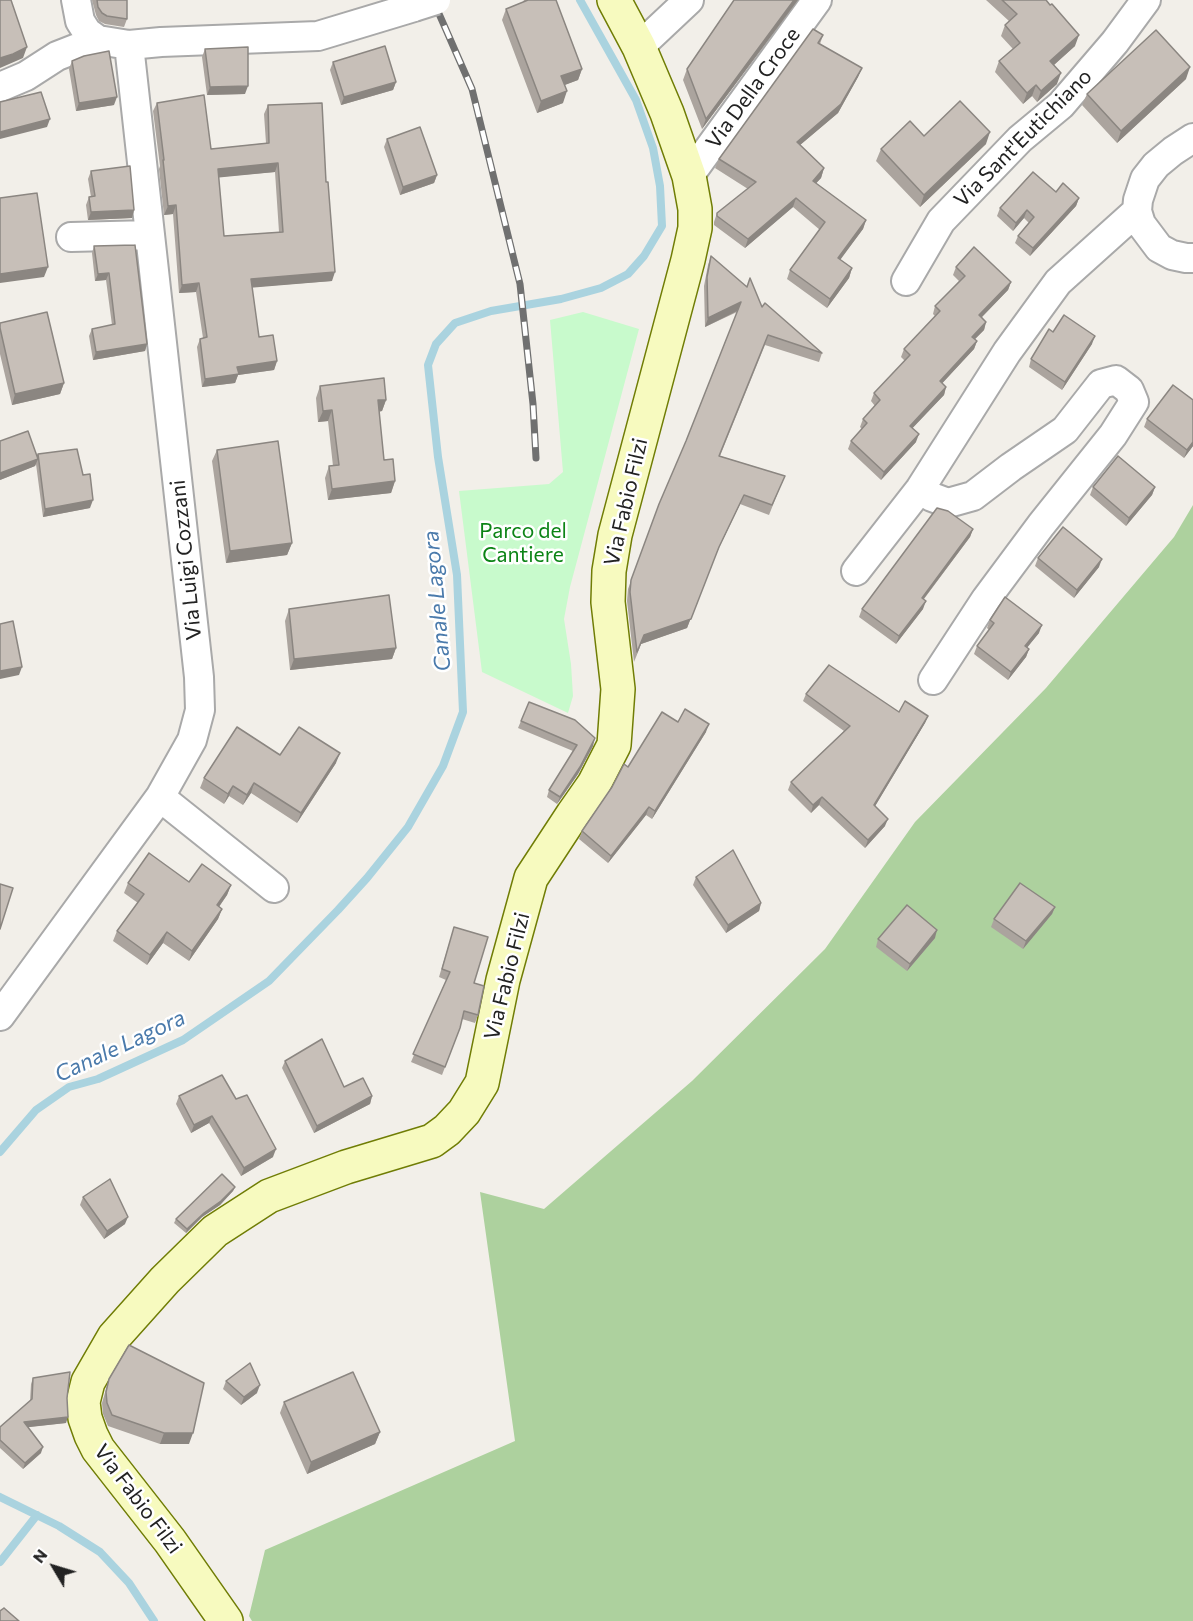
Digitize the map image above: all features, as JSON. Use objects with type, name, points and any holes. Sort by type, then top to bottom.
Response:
[{"type":"street","points":[[76,0],[80,21],[87,32],[98,40],[129,45],[318,36],[425,3]]},
{"type":"street","name":"Via Fabio Filzi","points":[[226,1621],[170,1541],[98,1449],[91,1435],[83,1402],[88,1382],[114,1337],[165,1280],[215,1231],[269,1196],[345,1167],[432,1141],[447,1130],[464,1112],[482,1083],[503,980],[531,878],[594,784],[614,745],[618,689],[608,602],[609,571],[615,535],[688,260],[695,228],[695,209],[689,176],[667,113],[639,47],[614,0]]},
{"type":"street","points":[[639,47],[689,0]]},
{"type":"street","name":"Via Della Croce","points":[[689,176],[817,0]]},
{"type":"street","name":"Via Sant'Eutichiano","points":[[906,281],[941,221],[1020,139],[1061,105],[1115,42],[1146,0]]},
{"type":"street","points":[[0,87],[26,76],[57,56],[98,40]]},
{"type":"street","name":"Via Luigi Cozzani","points":[[0,1016],[160,797],[192,740],[200,710],[199,677],[129,45]]},
{"type":"street","points":[[1193,138],[1156,165],[1145,179],[1137,211],[1141,224],[1160,248],[1172,255],[1193,258]]},
{"type":"street","points":[[856,571],[920,489],[1007,352],[1058,282],[1137,211]]},
{"type":"street","points":[[71,237],[150,234]]},
{"type":"street","points":[[920,489],[948,503],[973,496],[1065,430],[1101,384],[1116,380],[1129,390],[1134,402],[1113,435],[986,598],[933,680]]},
{"type":"street","points":[[160,797],[274,888]]},
{"type":"green space","name":"Parco del Cantiere","points":[[583,312],[639,329],[570,587],[564,619],[573,696],[568,713],[482,672],[459,491],[549,484],[563,472],[550,320]]},
{"type":"green space","points":[[1193,505],[1193,1621],[252,1621],[249,1616],[265,1550],[515,1441],[480,1192],[544,1209],[692,1081],[825,949],[915,822],[1046,688],[1174,537]]},
{"type":"building","points":[[0,0],[11,0],[27,47],[0,58]]},
{"type":"building","points":[[97,0],[127,0],[127,19],[102,13]]},
{"type":"building","points":[[528,0],[556,0],[582,69],[561,76],[567,91],[541,101],[506,9]]},
{"type":"building","points":[[734,0],[794,0],[706,119],[687,69]]},
{"type":"building","points":[[1002,0],[1046,0],[1079,35],[1050,61],[1061,73],[1041,91],[1036,85],[1027,93],[999,61],[1020,43],[1005,25],[1017,14]]},
{"type":"building","points":[[813,29],[823,35],[818,43],[862,68],[841,104],[797,142],[824,168],[813,181],[866,220],[838,258],[852,268],[830,299],[790,270],[825,222],[796,198],[748,239],[717,216],[717,213],[756,182],[719,159]]},
{"type":"building","points":[[1156,30],[1190,67],[1121,131],[1087,94]]},
{"type":"building","points":[[385,46],[396,82],[344,97],[333,62]]},
{"type":"building","points":[[248,47],[248,86],[210,87],[205,49]]},
{"type":"building","points":[[109,51],[117,97],[79,103],[72,61]]},
{"type":"building","points":[[41,92],[50,119],[0,132],[0,102]]},
{"type":"building","points":[[204,95],[211,149],[269,143],[268,105],[322,103],[326,182],[328,182],[335,272],[251,279],[259,337],[273,335],[277,361],[237,367],[239,374],[205,379],[200,339],[207,337],[199,283],[182,285],[176,205],[168,206],[157,103]],"holes":[[[278,163],[283,232],[224,236],[218,169]]]},
{"type":"building","points":[[960,101],[990,132],[924,195],[881,149],[910,121],[924,136]]},
{"type":"building","points":[[420,127],[437,175],[403,187],[387,139]]},
{"type":"building","points":[[130,166],[134,210],[91,212],[89,197],[95,196],[91,171]]},
{"type":"building","points":[[1033,172],[1056,192],[1063,183],[1079,198],[1033,248],[1018,236],[1034,217],[1027,210],[1016,223],[1000,208]]},
{"type":"building","points":[[37,193],[48,267],[0,274],[0,198]]},
{"type":"building","points":[[135,245],[147,344],[96,352],[92,329],[115,324],[109,273],[98,274],[94,246]]},
{"type":"building","points":[[974,247],[1011,282],[979,315],[986,322],[972,337],[977,341],[940,381],[946,387],[910,426],[919,434],[884,472],[851,441],[867,423],[863,419],[880,400],[874,393],[910,355],[904,349],[940,311],[935,306],[965,276],[956,267]]},
{"type":"building","points":[[711,256],[747,287],[750,278],[762,307],[765,303],[822,353],[768,335],[719,456],[785,476],[772,505],[744,495],[719,547],[691,619],[644,635],[637,652],[630,592],[631,580],[659,504],[741,302],[708,318],[707,277]]},
{"type":"building","points":[[47,312],[64,383],[15,394],[0,323]]},
{"type":"building","points":[[1064,315],[1095,336],[1065,382],[1031,359],[1049,329],[1053,332]]},
{"type":"building","points":[[384,378],[386,400],[378,400],[384,460],[393,459],[395,481],[332,489],[329,466],[339,465],[332,410],[323,411],[320,386]]},
{"type":"building","points":[[1173,385],[1193,400],[1193,442],[1187,450],[1147,419]]},
{"type":"building","points":[[28,431],[38,459],[0,473],[0,441]]},
{"type":"building","points":[[278,441],[292,543],[230,551],[217,450]]},
{"type":"building","points":[[77,449],[83,475],[90,474],[93,500],[45,509],[38,454]]},
{"type":"building","points":[[1118,456],[1155,487],[1129,518],[1093,487]]},
{"type":"building","points":[[937,508],[948,511],[973,529],[922,598],[926,601],[899,636],[862,609]]},
{"type":"building","points":[[1063,527],[1102,559],[1077,590],[1038,558]]},
{"type":"building","points":[[389,595],[396,648],[294,659],[289,609]]},
{"type":"building","points":[[1005,597],[1042,625],[1025,646],[1029,649],[1011,672],[977,646],[994,623],[990,620]]},
{"type":"building","points":[[13,621],[22,667],[0,671],[0,624]]},
{"type":"building","points":[[829,665],[899,712],[905,701],[928,716],[874,805],[888,819],[868,840],[822,797],[813,805],[791,782],[850,726],[806,694]]},
{"type":"building","points":[[529,702],[575,720],[595,738],[580,767],[560,797],[549,790],[577,745],[521,721]]},
{"type":"building","points":[[685,709],[709,724],[655,811],[649,807],[611,856],[582,831],[612,787],[624,764],[628,767],[662,712],[678,722]]},
{"type":"building","points":[[237,727],[280,755],[299,727],[340,753],[301,813],[254,783],[247,795],[233,786],[228,794],[204,778]]},
{"type":"building","points":[[733,850],[761,903],[728,925],[696,877]]},
{"type":"building","points":[[149,853],[189,882],[202,864],[231,885],[217,905],[222,909],[192,951],[167,932],[150,955],[117,931],[144,894],[128,883]]},
{"type":"building","points":[[1020,883],[1055,907],[1026,941],[994,919]]},
{"type":"building","points":[[0,884],[13,888],[0,929]]},
{"type":"building","points":[[907,905],[937,930],[910,964],[878,939]]},
{"type":"building","points":[[454,927],[488,937],[474,983],[484,986],[478,1015],[464,1011],[445,1067],[413,1054],[450,972],[442,969]]},
{"type":"building","points":[[322,1039],[344,1087],[363,1078],[372,1096],[317,1126],[285,1061]]},
{"type":"building","points":[[222,1075],[236,1099],[247,1095],[276,1149],[244,1168],[212,1116],[194,1125],[179,1096]]},
{"type":"building","points":[[222,1174],[235,1187],[187,1229],[176,1219]]},
{"type":"building","points":[[110,1179],[128,1217],[107,1231],[83,1197]]},
{"type":"building","points":[[129,1345],[204,1383],[193,1433],[164,1433],[112,1415],[107,1403],[106,1392],[109,1379]]},
{"type":"building","points":[[250,1363],[260,1385],[244,1397],[226,1381]]},
{"type":"building","points":[[70,1372],[67,1398],[68,1417],[24,1422],[43,1447],[25,1463],[0,1440],[0,1427],[32,1399],[33,1378]]},
{"type":"building","points":[[353,1372],[380,1432],[311,1462],[284,1402]]},
{"type":"building","points":[[4,1608],[19,1621],[0,1621],[0,1611]]},
{"type":"waterway","name":"Canale Lagora","points":[[0,1152],[36,1110],[69,1087],[98,1079],[183,1040],[269,981],[367,878],[408,827],[443,766],[463,712],[457,575],[438,457],[428,365],[436,344],[455,323],[491,311],[561,299],[601,288],[628,274],[644,256],[662,226],[660,186],[653,148],[636,100],[580,0]]},
{"type":"waterway","name":"Canale Lagora","points":[[0,1497],[59,1526],[100,1552],[129,1583],[154,1621]]},
{"type":"waterway","points":[[0,1562],[37,1515]]},
{"type":"railway","points":[[433,0],[472,89],[520,284],[533,404],[536,458]]}]
